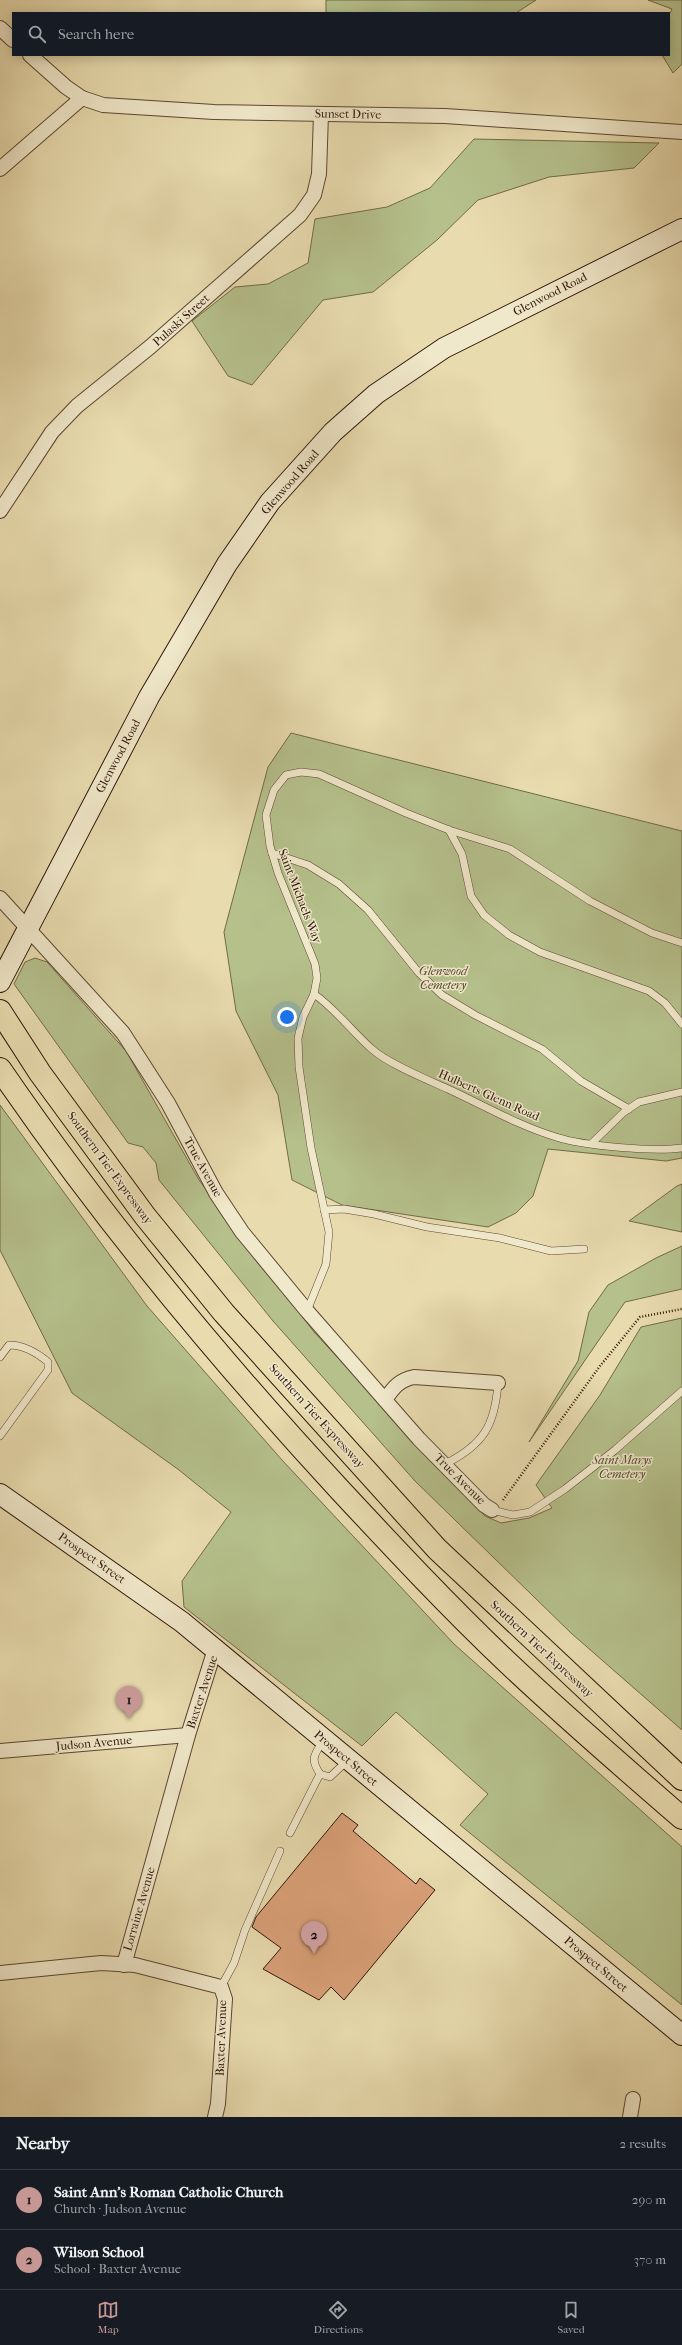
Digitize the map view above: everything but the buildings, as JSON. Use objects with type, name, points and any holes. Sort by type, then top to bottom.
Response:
[{"type":"highway","name":"Southern Tier Expressway","points":[[0,1011],[40,1074],[145,1216],[224,1313],[437,1549],[682,1779]]},
{"type":"highway","points":[[0,1069],[90,1194],[262,1406],[411,1567],[506,1661],[597,1746],[682,1818]]},
{"type":"street","points":[[0,28],[12,39]]},
{"type":"street","name":"Sunset Drive","points":[[31,56],[66,87],[82,98],[103,105],[198,111],[445,116],[682,132]]},
{"type":"street","points":[[0,169],[82,98]]},
{"type":"street","name":"Pulaski Street","points":[[0,511],[52,432],[77,406],[150,347],[300,215],[314,195],[320,174],[321,114]]},
{"type":"street","name":"Glenwood Road","points":[[0,982],[149,697],[227,564],[270,502],[333,432],[376,394],[444,348],[682,229]]},
{"type":"street","name":"True Avenue","points":[[0,898],[122,1033],[168,1103],[216,1193],[242,1232],[307,1311],[385,1400],[484,1505],[492,1510]]},
{"type":"street","points":[[385,1400],[396,1385],[405,1379],[414,1377],[498,1383]]},
{"type":"street","name":"Prospect Street","points":[[0,1494],[182,1622],[682,2035]]},
{"type":"street","name":"Baxter Avenue","points":[[188,1734],[215,1650]]},
{"type":"street","name":"Judson Avenue","points":[[0,1751],[188,1734]]},
{"type":"street","name":"Lorraine Avenue","points":[[0,1973],[102,1963],[124,1964],[188,1734]]},
{"type":"street","name":"Baxter Avenue","points":[[124,1964],[135,1965],[221,1987],[225,1999],[218,2104],[215,2117]]},
{"type":"street","points":[[630,2117],[633,2099]]},
{"type":"lane","name":"Saint Michaels Way","points":[[307,1311],[326,1264],[329,1232],[311,1148],[299,1067],[298,1038],[303,1016],[314,994],[317,978],[315,964],[278,873],[272,853],[266,815],[274,790],[286,775],[301,772],[319,774],[406,813],[449,830],[510,849],[590,901],[652,933],[682,943]]},
{"type":"lane","points":[[449,830],[462,854],[471,896],[484,915],[509,935],[540,952],[649,991],[665,1004],[682,1024]]},
{"type":"lane","points":[[272,853],[308,865],[339,884],[368,910],[419,973],[442,995],[481,1019],[542,1049],[581,1081],[629,1109]]},
{"type":"lane","name":"Hulberts Glenn Road","points":[[314,994],[327,1003],[374,1051],[425,1078],[556,1138],[666,1150],[682,1148]]},
{"type":"lane","points":[[592,1143],[629,1109],[639,1102],[682,1092]]},
{"type":"lane","points":[[324,1210],[344,1209],[374,1214],[428,1227],[500,1238],[551,1251],[584,1249]]},
{"type":"lane","points":[[0,1357],[9,1345],[20,1345],[38,1354],[48,1362],[48,1370],[0,1436]]},
{"type":"lane","points":[[445,1464],[464,1455],[480,1442],[488,1427],[497,1399],[498,1383]]},
{"type":"lane","name":"True Avenue","points":[[492,1510],[513,1515],[530,1512],[565,1489],[616,1450],[682,1392]]},
{"type":"lane","points":[[324,1739],[313,1760],[314,1765],[320,1774],[330,1777],[349,1760]]},
{"type":"lane","points":[[290,1833],[320,1774]]},
{"type":"lane","points":[[221,1987],[234,1963],[245,1930],[280,1851]]},
{"type":"path","points":[[492,1510],[508,1495],[600,1366],[640,1317],[682,1309]]},
{"type":"green space","points":[[326,0],[536,0],[518,12],[326,12]]},
{"type":"green space","points":[[648,0],[682,0],[682,64],[673,73],[663,56],[670,56],[670,13],[672,9]]},
{"type":"green space","points":[[474,139],[659,143],[634,168],[549,177],[478,200],[437,240],[373,292],[323,300],[252,385],[228,376],[192,321],[235,287],[268,284],[308,263],[315,219],[387,207],[430,188]]},
{"type":"green space","name":"Glenwood Cemetery","points":[[291,733],[682,831],[682,1158],[666,1161],[548,1149],[533,1196],[516,1213],[488,1227],[342,1205],[292,1180],[278,1095],[236,1011],[224,932],[268,767]]},
{"type":"green space","name":"Saint Marys Cemetery","points":[[35,958],[47,962],[126,1051],[199,1180],[314,1332],[485,1516],[501,1523],[529,1518],[552,1508],[536,1485],[600,1395],[641,1327],[682,1318],[682,1730],[571,1633],[415,1481],[273,1321],[159,1180],[156,1163],[143,1147],[128,1143],[14,984],[25,962]]},
{"type":"green space","points":[[0,1105],[147,1306],[282,1460],[454,1644],[682,1847],[682,2005],[460,1825],[488,1794],[396,1712],[362,1746],[184,1607],[182,1581],[231,1512],[179,1470],[72,1393],[0,1250]]},
{"type":"green space","points":[[682,1184],[682,1232],[629,1221],[677,1186]]},
{"type":"green space","points":[[682,1246],[682,1289],[625,1302],[529,1442],[578,1361],[589,1312],[608,1285],[656,1258]]},
{"type":"place","name":"Saint Ann's Roman Catholic Church","points":[[129,1719]]},
{"type":"place","name":"Wilson School","points":[[314,1954]]}]
